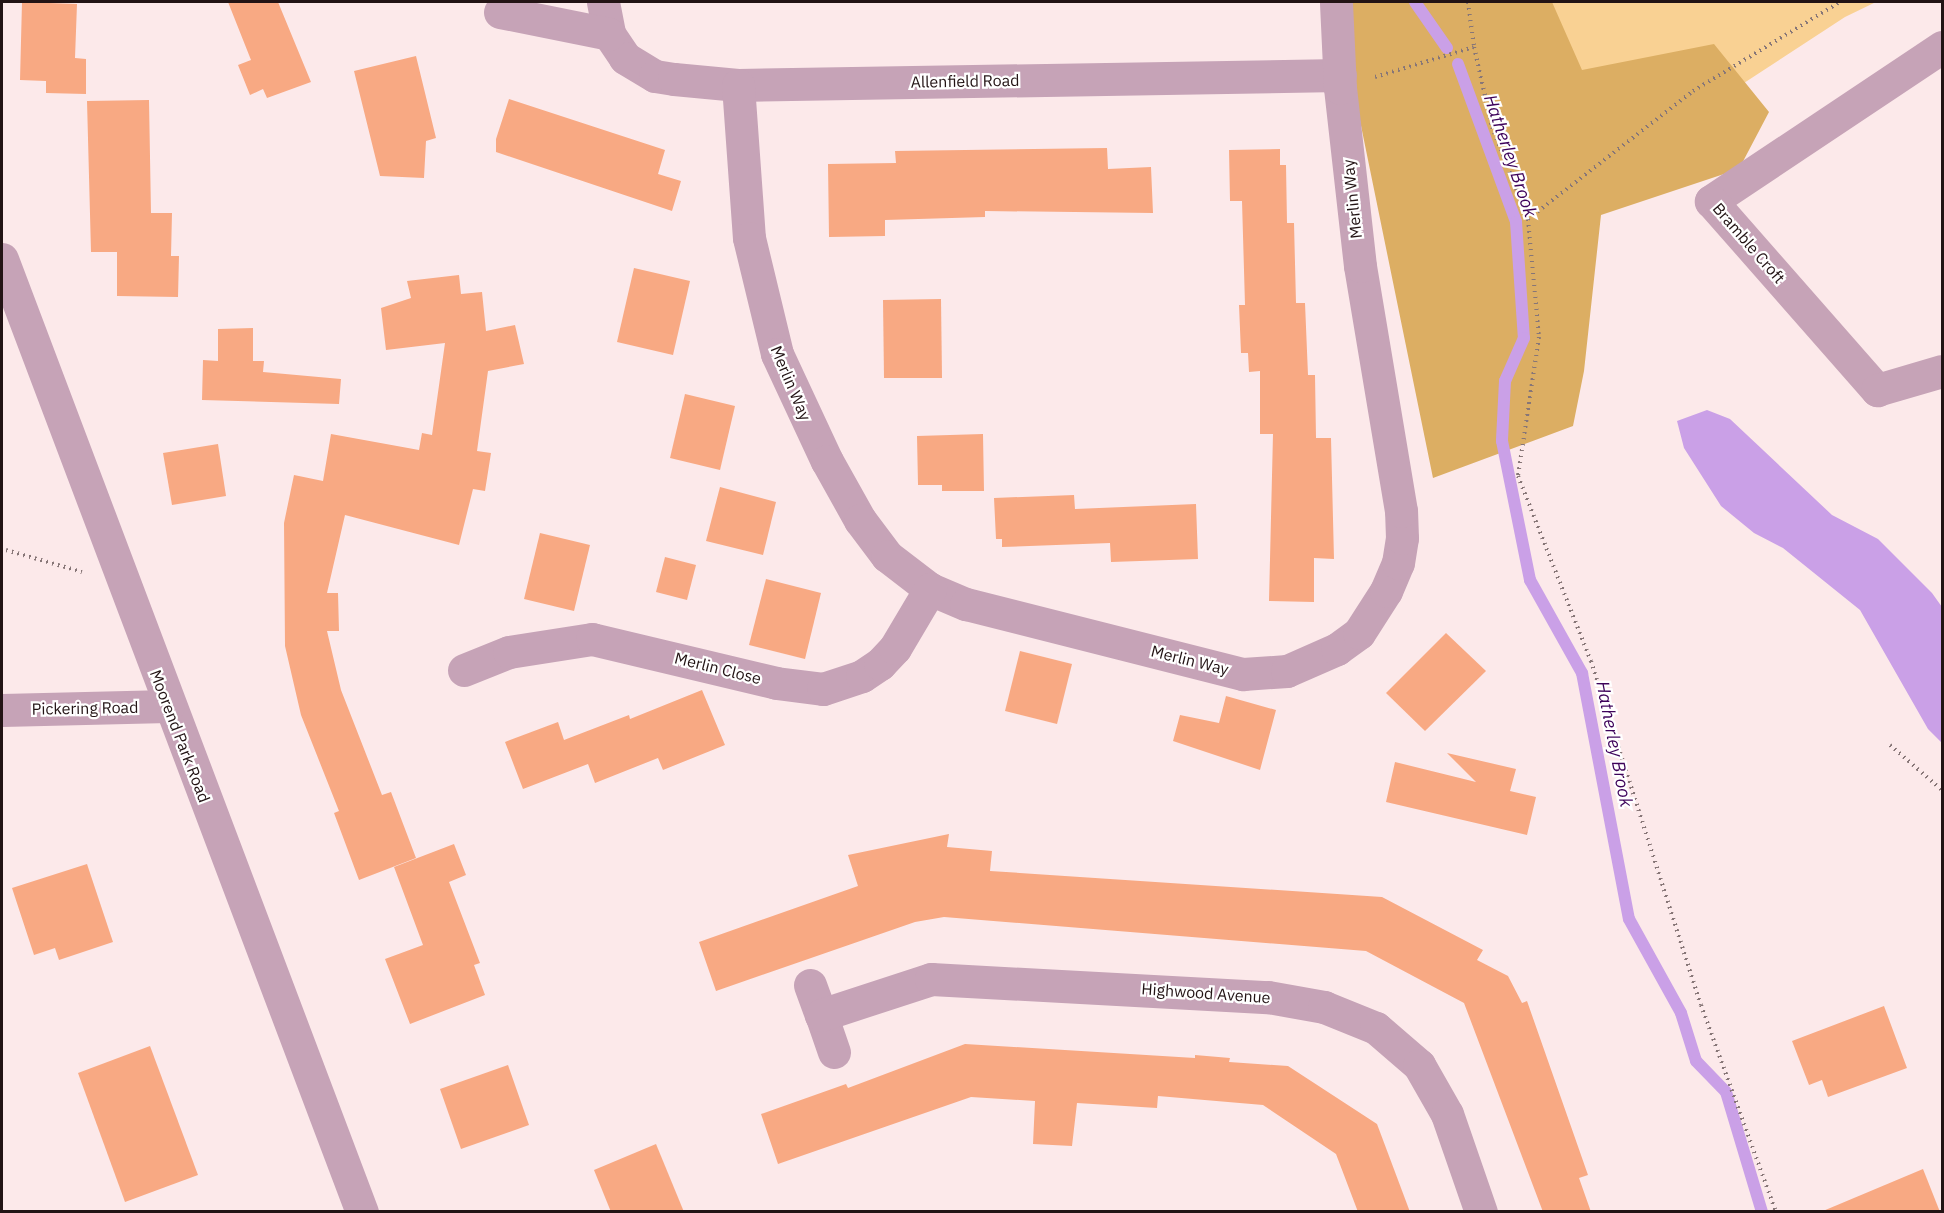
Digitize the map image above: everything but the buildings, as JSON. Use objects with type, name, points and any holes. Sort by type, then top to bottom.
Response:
[{"type":"street","name":"Allenfield Road","points":[[603,2],[609,34],[625,58],[655,76],[738,85],[1340,81]]},
{"type":"street","name":"Merlin Way","points":[[738,85],[748,238],[777,354],[802,413],[860,520],[887,556],[930,589],[966,604],[1243,674],[1287,671],[1337,649],[1359,633],[1386,591],[1398,563],[1402,538],[1360,266],[1340,81],[1336,2]]},
{"type":"street","points":[[500,12],[609,34]]},
{"type":"street","name":"Bramble Croft","points":[[1942,47],[1711,201],[1877,390],[1942,371]]},
{"type":"street","name":"Moorend Park Road","points":[[2,260],[168,706],[362,1212]]},
{"type":"street","name":"Merlin Close","points":[[464,672],[509,652],[592,639],[777,683],[823,689],[862,676],[880,664],[896,648],[930,589]]},
{"type":"street","name":"Pickering Road","points":[[2,710],[168,706]]},
{"type":"street","name":"Highwood Avenue","points":[[834,1052],[816,1000],[921,981],[971,978],[1268,997],[1324,1007],[1376,1028],[1419,1065],[1447,1114],[1481,1212]]},
{"type":"path","points":[[1468,2],[1474,47],[1492,127],[1528,219],[1539,337],[1518,476],[1591,661],[1701,1005],[1776,1212]]},
{"type":"path","points":[[1528,219],[1693,91],[1840,2]]},
{"type":"path","points":[[1340,81],[1474,47]]},
{"type":"path","points":[[6,550],[75,571]]},
{"type":"path","points":[[1890,745],[1942,790]]},
{"type":"shaded area","points":[[1350,2],[1552,2],[1582,70],[1714,44],[1769,112],[1739,169],[1601,215],[1584,371],[1573,426],[1433,478],[1358,111]]},
{"type":"shaded area","points":[[1383,2],[1876,2],[1845,17],[1456,271]]},
{"type":"shaded area","points":[[1707,410],[1730,419],[1832,515],[1878,539],[1932,593],[1942,607],[1942,743],[1928,729],[1860,610],[1783,548],[1754,533],[1721,506],[1684,448],[1677,421]]},
{"type":"waterway","name":"Hatherley Brook","points":[[1415,2],[1447,48]]},
{"type":"waterway","name":"Hatherley Brook","points":[[1458,64],[1516,222],[1524,338],[1505,381],[1502,441],[1530,580],[1582,673],[1629,919],[1681,1013],[1696,1061],[1726,1092],[1762,1212]]}]
